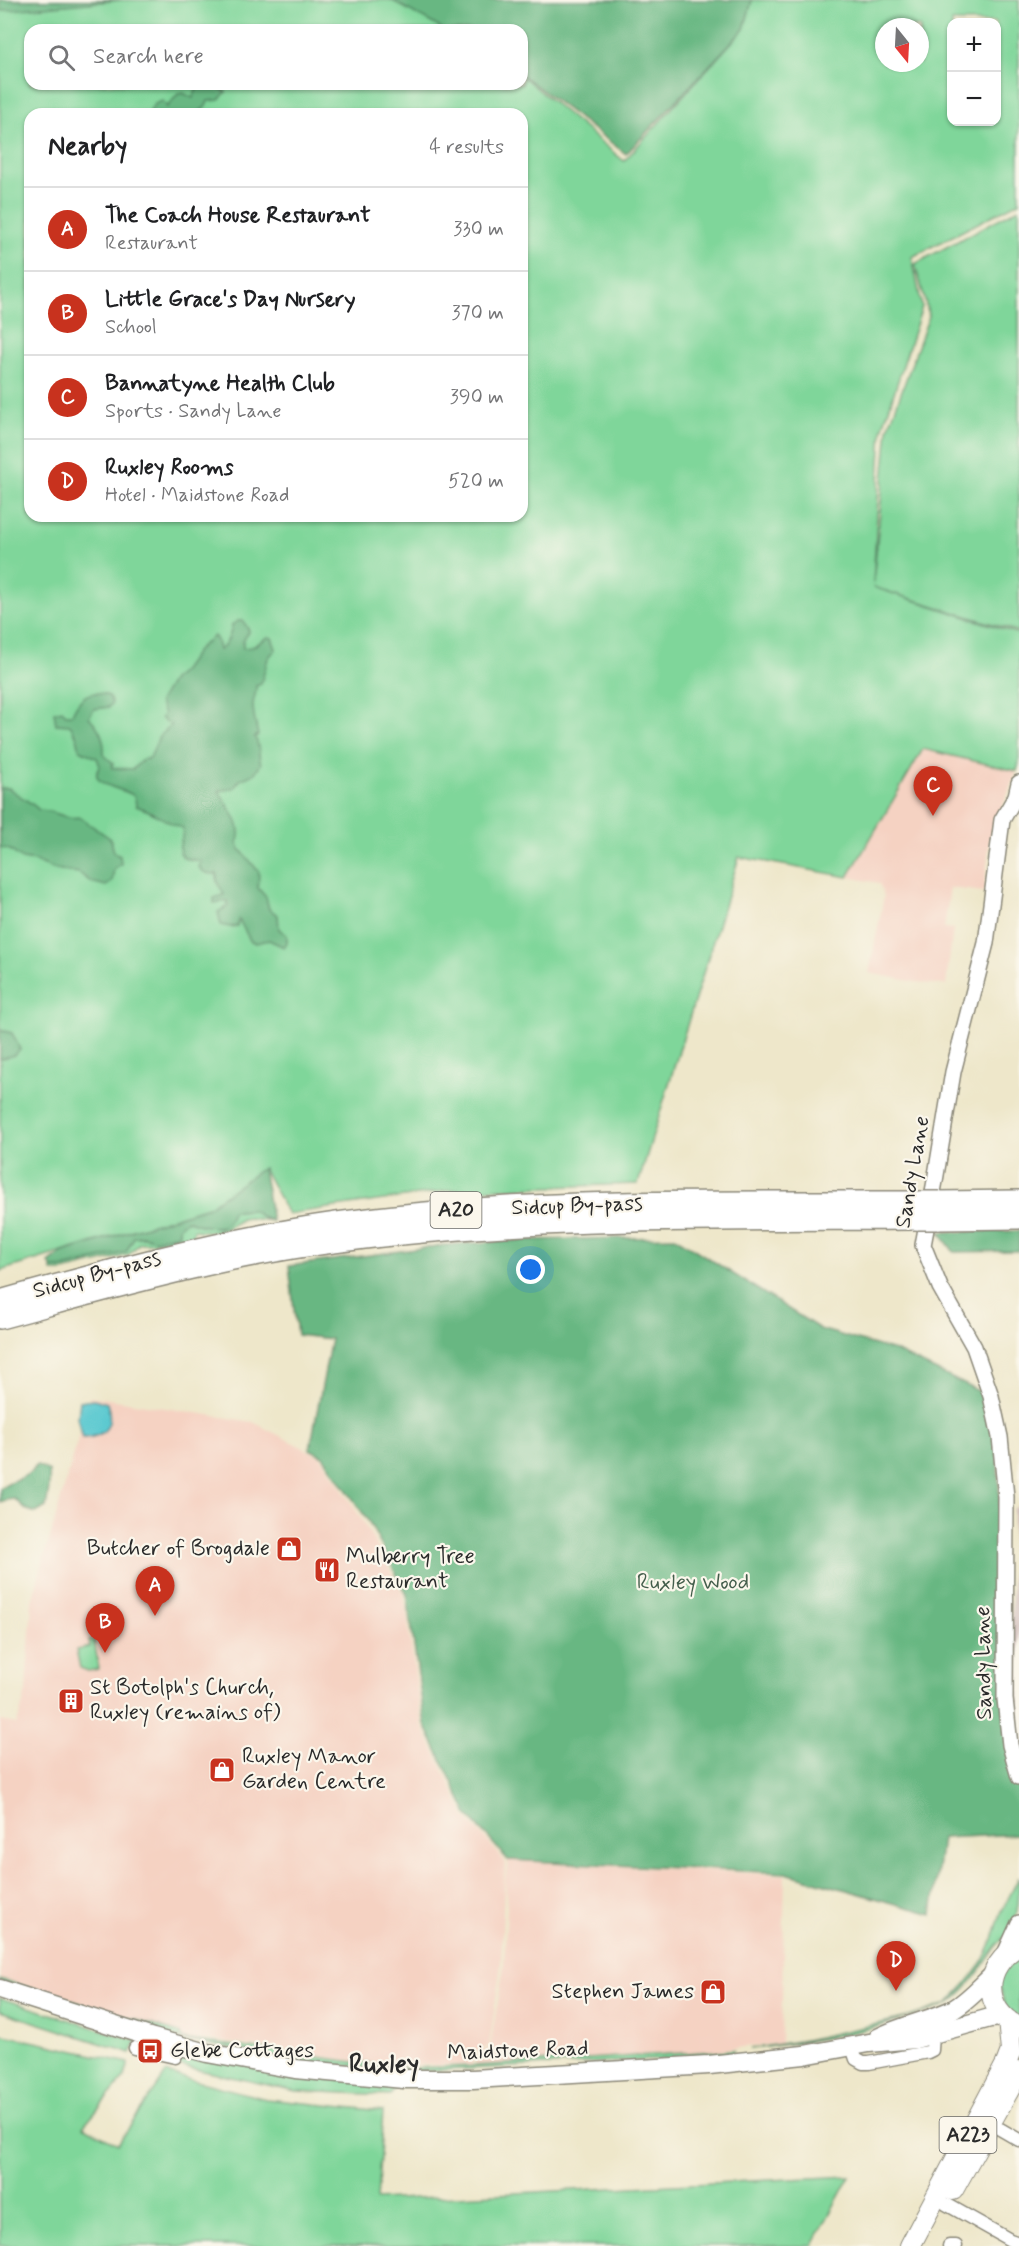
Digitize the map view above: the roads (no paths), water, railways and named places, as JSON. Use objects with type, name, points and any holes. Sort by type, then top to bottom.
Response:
[{"type":"highway","name":"Sidcup By-pass","points":[[0,1318],[228,1260],[338,1241],[439,1229],[589,1221],[929,1210],[1019,1201]]},
{"type":"highway","name":"Sidcup By-pass","points":[[0,1301],[224,1243],[337,1223],[450,1211],[590,1204],[929,1210],[1019,1218]]},
{"type":"main road","points":[[1010,2022],[992,1998],[991,1990],[994,1974],[1012,1951]]},
{"type":"main road","name":"Maidstone Road","points":[[860,2045],[954,2009],[994,1974]]},
{"type":"main road","name":"Maidstone Road","points":[[0,1989],[207,2053],[295,2069],[404,2079],[473,2079],[709,2065],[804,2055],[933,2036],[990,2018],[1010,2022]]},
{"type":"main road","name":"A223","points":[[910,2246],[1006,2064],[1011,2051],[1010,2022]]},
{"type":"main road","name":"A223","points":[[925,2246],[1019,2072]]},
{"type":"street","name":"Sandy Lane","points":[[1019,783],[1016,796],[1002,820],[986,943],[953,1072],[922,1245],[940,1287],[974,1347],[991,1396],[1000,1437],[1006,1497],[1005,1699],[1010,1745],[1019,1777]]},
{"type":"street","points":[[1012,1951],[1019,1923]]},
{"type":"street","points":[[135,2048],[175,2057],[181,2046]]},
{"type":"street","points":[[1000,2129],[1019,2140]]},
{"type":"street","points":[[946,2204],[1019,2243]]},
{"type":"street","points":[[949,2246],[956,2246]]},
{"type":"water","points":[[94,1399],[107,1403],[109,1423],[107,1428],[98,1435],[83,1438],[78,1419],[80,1401]]},
{"type":"place","name":"Bannatyne Health Club","points":[[933,816]]},
{"type":"place","name":"Butcher of Brogdale","points":[[289,1549]]},
{"type":"place","name":"Mulberry Tree Restaurant","points":[[327,1570]]},
{"type":"place","name":"The Coach House Restaurant","points":[[155,1616]]},
{"type":"place","name":"Little Grace's Day Nursery","points":[[105,1653]]},
{"type":"place","name":"St Botolph's Church, Ruxley (remains of)","points":[[71,1701]]},
{"type":"place","name":"Ruxley Manor Garden Centre","points":[[222,1770]]},
{"type":"place","name":"Ruxley Rooms","points":[[896,1991]]},
{"type":"place","name":"Stephen James","points":[[713,1992]]},
{"type":"place","name":"Glebe Cottages","points":[[150,2051]]},
{"type":"district","name":"Ruxley","points":[[384,2065]]},
{"type":"park label","name":"Ruxley Wood","points":[[693,1583]]}]
